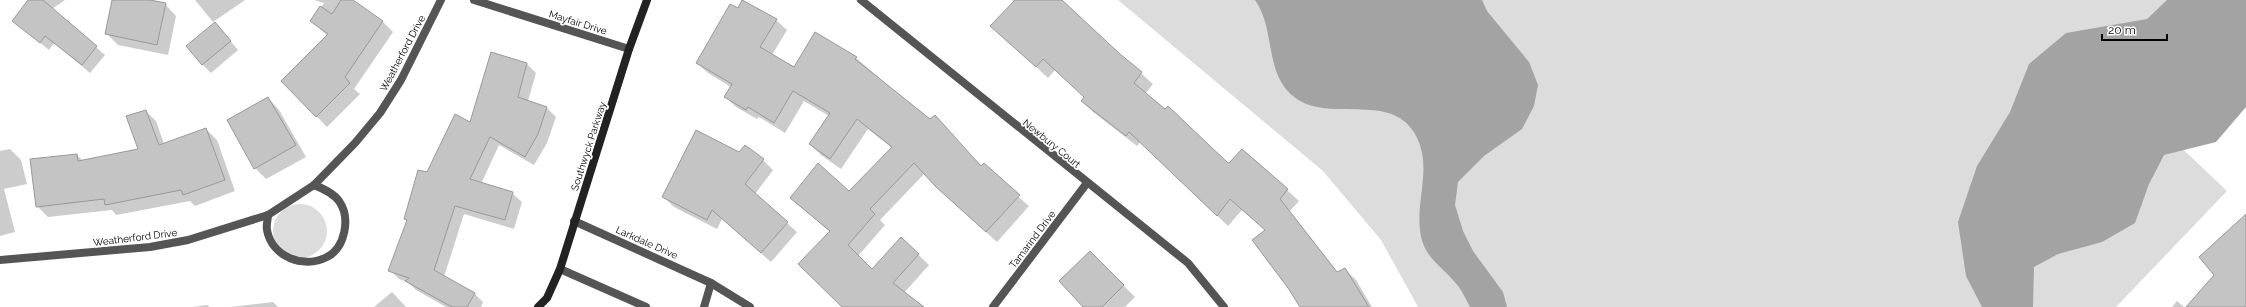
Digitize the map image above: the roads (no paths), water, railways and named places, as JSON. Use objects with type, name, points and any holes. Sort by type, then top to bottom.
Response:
[{"type":"street","name":"Weatherford Drive","points":[[0,260],[150,247],[188,240],[268,215],[314,185],[355,143],[380,113],[401,80],[441,0]]},
{"type":"street","name":"Mayfair Drive","points":[[474,0],[629,49]]},
{"type":"street","name":"Southwyck Parkway","points":[[538,307],[547,298],[560,269],[629,49],[647,0]]},
{"type":"street","name":"Newbury Court","points":[[861,0],[1188,263],[1224,307]]},
{"type":"street","name":"Tamarind Drive","points":[[993,307],[1087,183]]},
{"type":"street","points":[[268,215],[267,230],[273,245],[284,256],[298,262],[314,262],[328,257],[339,246],[345,232],[345,216],[340,202],[328,191],[314,185]]},
{"type":"street","name":"Larkdale Drive","points":[[574,221],[711,283],[750,307]]},
{"type":"street","points":[[560,269],[646,307]]},
{"type":"street","points":[[704,307],[711,283]]},
{"type":"street","points":[[547,298],[549,307]]}]
